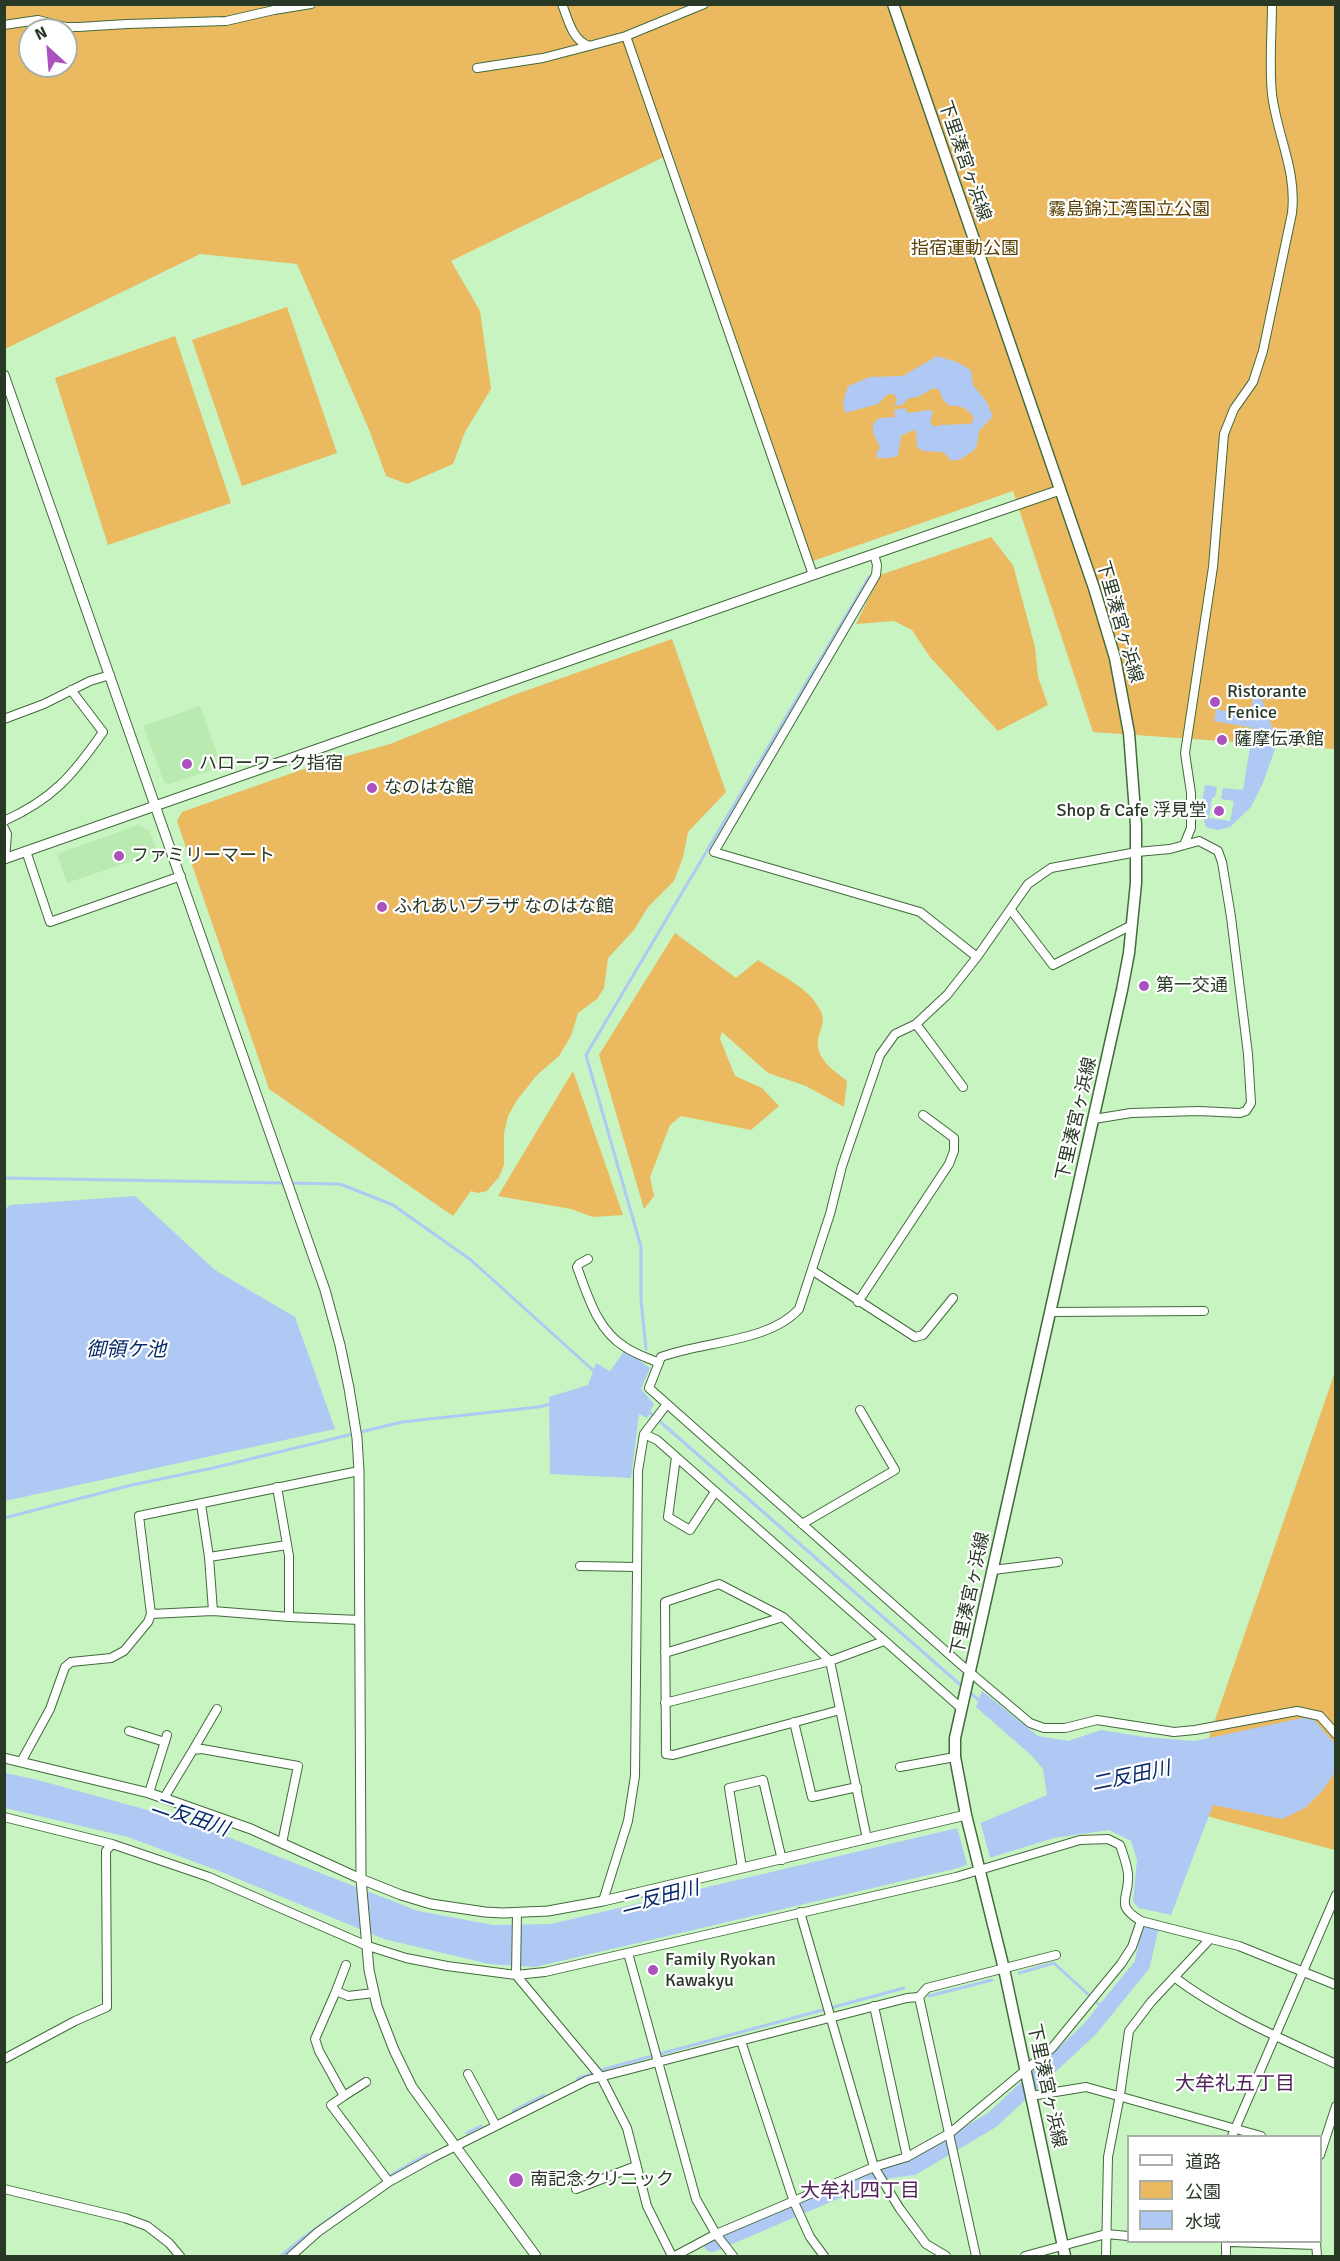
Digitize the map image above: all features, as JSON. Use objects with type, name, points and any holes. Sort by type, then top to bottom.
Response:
[{"type":"main road","name":"下里湊宮ヶ浜線","points":[[893,4],[1105,623],[1122,693],[1133,768],[1137,852],[1132,925],[1122,990],[955,1738],[955,1756],[966,1815],[1004,1969],[1064,2252]]},
{"type":"street","points":[[4,25],[38,20],[78,27],[226,21],[311,4]]},
{"type":"street","points":[[562,4],[575,36],[589,46]]},
{"type":"street","points":[[477,68],[543,58],[626,36],[704,4]]},
{"type":"street","points":[[1184,845],[1191,828],[1191,793],[1185,753],[1213,567],[1224,434],[1234,409],[1253,382],[1265,339],[1294,194],[1293,175],[1272,93],[1272,4]]},
{"type":"street","points":[[626,36],[813,575]]},
{"type":"street","points":[[4,375],[181,876],[333,1317],[357,1438],[361,1879],[365,1945],[374,1993],[394,2050],[408,2079],[536,2256]]},
{"type":"street","points":[[4,828],[7,834],[4,859],[1060,490]]},
{"type":"street","points":[[873,554],[877,565],[876,575],[714,852],[920,912],[977,957]]},
{"type":"street","points":[[4,719],[44,704],[90,681],[110,675]]},
{"type":"street","points":[[4,821],[24,812],[51,794],[78,767],[103,732],[71,690]]},
{"type":"street","points":[[1094,1119],[1131,1113],[1199,1111],[1240,1113],[1246,1111],[1251,1103],[1248,1054],[1231,917],[1221,856],[1214,847],[1199,841],[1170,849],[1137,852],[1052,868],[1028,884],[977,957],[947,995],[916,1024],[895,1034],[880,1055],[842,1166],[813,1270],[799,1309],[778,1325],[722,1343],[661,1357],[649,1388],[666,1406],[1030,1723],[1044,1728],[1065,1728],[1096,1720],[1174,1732],[1297,1711],[1320,1716],[1335,1734]]},
{"type":"street","points":[[26,851],[50,922],[181,876]]},
{"type":"street","points":[[1011,910],[1053,965],[1132,925]]},
{"type":"street","points":[[916,1024],[963,1087]]},
{"type":"street","points":[[858,1302],[922,1207],[949,1164],[954,1151],[954,1138],[923,1115]]},
{"type":"street","points":[[588,1259],[579,1264],[577,1268],[604,1328],[626,1348],[659,1363]]},
{"type":"street","points":[[813,1270],[858,1302],[915,1337],[923,1335],[953,1298]]},
{"type":"street","points":[[1051,1312],[1204,1311]]},
{"type":"street","points":[[603,1901],[628,1821],[635,1776],[638,1471],[644,1434],[666,1406]]},
{"type":"street","points":[[801,1524],[895,1470],[860,1410]]},
{"type":"street","points":[[644,1434],[657,1440],[961,1708]]},
{"type":"street","points":[[676,1457],[668,1517],[690,1530],[715,1492]]},
{"type":"street","points":[[21,1762],[50,1709],[65,1666],[71,1662],[111,1658],[124,1651],[148,1622],[151,1614],[139,1516],[359,1471]]},
{"type":"street","points":[[277,1487],[287,1545],[289,1617]]},
{"type":"street","points":[[201,1504],[209,1557],[213,1611]]},
{"type":"street","points":[[209,1557],[287,1545]]},
{"type":"street","points":[[993,1570],[1058,1562]]},
{"type":"street","points":[[580,1566],[637,1567]]},
{"type":"street","points":[[840,1710],[673,1755],[666,1754],[665,1602],[719,1584],[783,1617],[830,1661],[867,1839]]},
{"type":"street","points":[[151,1614],[213,1611],[360,1620]]},
{"type":"street","points":[[665,1653],[783,1617]]},
{"type":"street","points":[[665,1703],[830,1661],[884,1641]]},
{"type":"street","points":[[164,1798],[217,1709]]},
{"type":"street","points":[[794,1722],[812,1797],[857,1787]]},
{"type":"street","points":[[129,1731],[166,1738],[149,1793]]},
{"type":"street","points":[[193,1750],[202,1749],[298,1766],[282,1843]]},
{"type":"street","points":[[900,1767],[955,1756]]},
{"type":"street","points":[[4,1758],[149,1793],[251,1829],[401,1895],[431,1904],[485,1912],[548,1911],[603,1901],[966,1815]]},
{"type":"street","points":[[742,1868],[729,1788],[763,1780],[782,1860]]},
{"type":"street","points":[[4,1817],[112,1844],[209,1876],[365,1945],[406,1958],[436,1965],[516,1974],[545,1972],[956,1876],[979,1867],[1092,1838],[1120,1845],[1128,1875],[1125,1905],[1128,1913],[1141,1921],[1239,1946],[1335,1985]]},
{"type":"street","points":[[4,2059],[75,2021],[107,2007],[106,1851],[112,1844]]},
{"type":"street","points":[[1233,2132],[1276,2037],[1335,1895]]},
{"type":"street","points":[[517,1912],[516,1974],[597,2073],[627,2128],[647,2206],[673,2256],[876,2171],[950,2133],[1052,2048],[1132,1947],[1141,1921]]},
{"type":"street","points":[[800,1912],[876,2171],[926,2244],[945,2256]]},
{"type":"street","points":[[1106,2256],[1108,2157],[1129,2031],[1151,2002],[1210,1939]]},
{"type":"street","points":[[628,1953],[696,2199],[719,2238],[733,2256]]},
{"type":"street","points":[[291,2256],[318,2232],[390,2182],[455,2146],[588,2080],[597,2073],[656,2058],[741,2041],[828,2013],[919,1997],[927,1988],[1056,1955]]},
{"type":"street","points":[[344,2096],[319,2051],[315,2039],[346,1965]]},
{"type":"street","points":[[1174,1977],[1203,1998],[1276,2037],[1335,2064]]},
{"type":"street","points":[[336,1991],[348,1996],[374,1993]]},
{"type":"street","points":[[919,1997],[976,2256]]},
{"type":"street","points":[[874,2006],[907,2157]]},
{"type":"street","points":[[741,2041],[796,2206],[810,2237],[824,2256]]},
{"type":"street","points":[[468,2074],[496,2126]]},
{"type":"street","points":[[366,2082],[331,2105],[390,2182]]},
{"type":"street","points":[[1030,2094],[1086,2086],[1233,2132],[1254,2135]]},
{"type":"street","points":[[1322,2149],[1335,2106]]},
{"type":"street","points":[[576,2189],[636,2166]]},
{"type":"street","points":[[4,2188],[125,2218],[147,2226],[170,2243],[180,2256]]},
{"type":"street","points":[[1025,2256],[1064,2252],[1106,2234],[1127,2236]]},
{"type":"street","points":[[1316,2243],[1317,2256]]},
{"type":"shaded area","points":[[200,706],[222,767],[169,784],[164,782],[143,726]]},
{"type":"shaded area","points":[[138,825],[149,830],[158,852],[67,883],[57,854]]},
{"type":"green space","name":"霧島錦江湾国立公園","points":[[4,5],[1335,5],[1335,749],[1093,732],[1013,491],[813,561],[672,153],[451,261],[480,311],[491,389],[465,432],[453,464],[407,484],[386,476],[370,432],[297,264],[200,254],[5,349]]},
{"type":"green space","points":[[287,307],[337,453],[242,486],[192,340]]},
{"type":"green space","points":[[175,336],[231,503],[108,545],[55,378]]},
{"type":"green space","points":[[991,537],[1013,565],[1035,647],[1038,677],[1048,705],[998,731],[930,657],[912,630],[894,621],[856,624],[880,575]]},
{"type":"green space","points":[[672,639],[726,792],[688,832],[683,857],[674,881],[648,907],[634,930],[608,958],[604,988],[597,999],[578,1013],[571,1036],[559,1056],[537,1075],[517,1100],[508,1116],[504,1133],[504,1165],[499,1177],[487,1191],[478,1193],[471,1191],[453,1216],[269,1089],[177,821],[182,812],[315,765],[390,744],[511,696]]},
{"type":"green space","points":[[675,933],[736,978],[758,960],[808,994],[822,1015],[823,1023],[818,1041],[820,1054],[827,1064],[847,1081],[844,1107],[806,1086],[768,1073],[722,1032],[720,1039],[735,1076],[762,1088],[779,1106],[751,1130],[681,1116],[670,1125],[650,1177],[654,1196],[644,1209],[599,1055]]},
{"type":"green space","points":[[573,1071],[623,1215],[593,1217],[571,1209],[498,1196]]},
{"type":"green space","points":[[1335,1372],[1335,1850],[1184,1810]]},
{"type":"water","points":[[937,356],[957,362],[971,370],[973,385],[986,401],[993,416],[979,431],[977,445],[973,451],[961,459],[952,461],[943,452],[923,451],[917,447],[916,432],[913,430],[901,436],[898,456],[877,458],[876,453],[880,448],[873,432],[873,424],[879,418],[895,417],[894,410],[905,408],[908,413],[929,410],[933,412],[930,422],[934,427],[971,424],[974,418],[969,412],[961,407],[950,406],[943,400],[939,390],[933,388],[920,396],[907,399],[904,404],[894,406],[897,400],[894,394],[888,394],[878,404],[845,413],[843,402],[848,386],[870,377],[903,376]]},
{"type":"water","points":[[1233,688],[1257,694],[1262,699],[1275,735],[1275,749],[1263,783],[1251,807],[1230,827],[1218,830],[1206,827],[1204,822],[1202,806],[1205,785],[1217,787],[1215,797],[1212,798],[1209,818],[1230,821],[1234,801],[1221,799],[1223,788],[1243,790],[1253,728],[1214,721],[1216,709],[1250,716],[1253,696],[1233,692]]},
{"type":"water","name":"御領ケ池","points":[[135,1196],[215,1270],[295,1317],[335,1429],[5,1501],[5,1209],[10,1205]]},
{"type":"water","points":[[625,1350],[650,1368],[641,1389],[654,1404],[647,1418],[639,1414],[631,1478],[550,1474],[549,1397],[588,1385],[596,1363],[610,1371]]},
{"type":"water","name":"二反田川","points":[[982,1691],[1038,1736],[1068,1741],[1101,1730],[1145,1737],[1195,1741],[1302,1718],[1314,1720],[1336,1745],[1335,1772],[1323,1790],[1305,1808],[1282,1819],[1213,1805],[1171,1915],[1139,1908],[1133,1902],[1137,1860],[1131,1841],[1109,1830],[1054,1838],[954,1869],[535,1967],[489,1964],[384,1939],[219,1871],[128,1837],[5,1808],[5,1773],[184,1820],[418,1911],[493,1925],[551,1924],[983,1822],[1047,1795],[1043,1769],[1032,1756],[976,1707]]},
{"type":"pier","points":[[980,1821],[991,1861],[968,1868],[957,1827]]},
{"type":"waterway","points":[[646,1349],[641,1300],[641,1247],[586,1055],[869,577]]},
{"type":"waterway","points":[[4,1178],[340,1184],[393,1205],[471,1260],[595,1372]]},
{"type":"waterway","points":[[4,1518],[132,1485],[213,1468],[402,1422],[551,1404]]},
{"type":"waterway","points":[[648,1411],[964,1688]]},
{"type":"waterway","points":[[969,1692],[980,1701]]},
{"type":"waterway","points":[[712,2244],[883,2171],[913,2167],[992,2120],[1089,2030],[1142,1965],[1150,1930]]},
{"type":"waterway","points":[[1019,1973],[1054,1963],[1105,2010]]},
{"type":"waterway","points":[[929,1996],[992,1980]]},
{"type":"waterway","points":[[577,2079],[608,2068],[904,1988]]},
{"type":"waterway","points":[[513,2111],[544,2095]]},
{"type":"waterway","points":[[467,2133],[481,2126]]},
{"type":"waterway","points":[[391,2175],[427,2154]]},
{"type":"waterway","points":[[281,2256],[349,2205]]},
{"type":"place","name":"Ristorante Fenice","points":[[1215,702]]},
{"type":"place","name":"薩摩伝承館","points":[[1222,740]]},
{"type":"place","name":"ハローワーク指宿","points":[[187,764]]},
{"type":"place","name":"なのはな館","points":[[372,788]]},
{"type":"place","name":"Shop & Cafe 浮見堂","points":[[1219,811]]},
{"type":"place","name":"ファミリーマート","points":[[119,856]]},
{"type":"place","name":"ふれあいプラザ なのはな館","points":[[382,907]]},
{"type":"place","name":"第一交通","points":[[1144,986]]},
{"type":"place","name":"Family Ryokan Kawakyu","points":[[653,1970]]},
{"type":"place","name":"南記念クリニック","points":[[516,2180]]},
{"type":"district","name":"大牟礼五丁目","points":[[1235,2085]]},
{"type":"district","name":"大牟礼四丁目","points":[[860,2192]]},
{"type":"park label","name":"指宿運動公園","points":[[965,249]]}]
